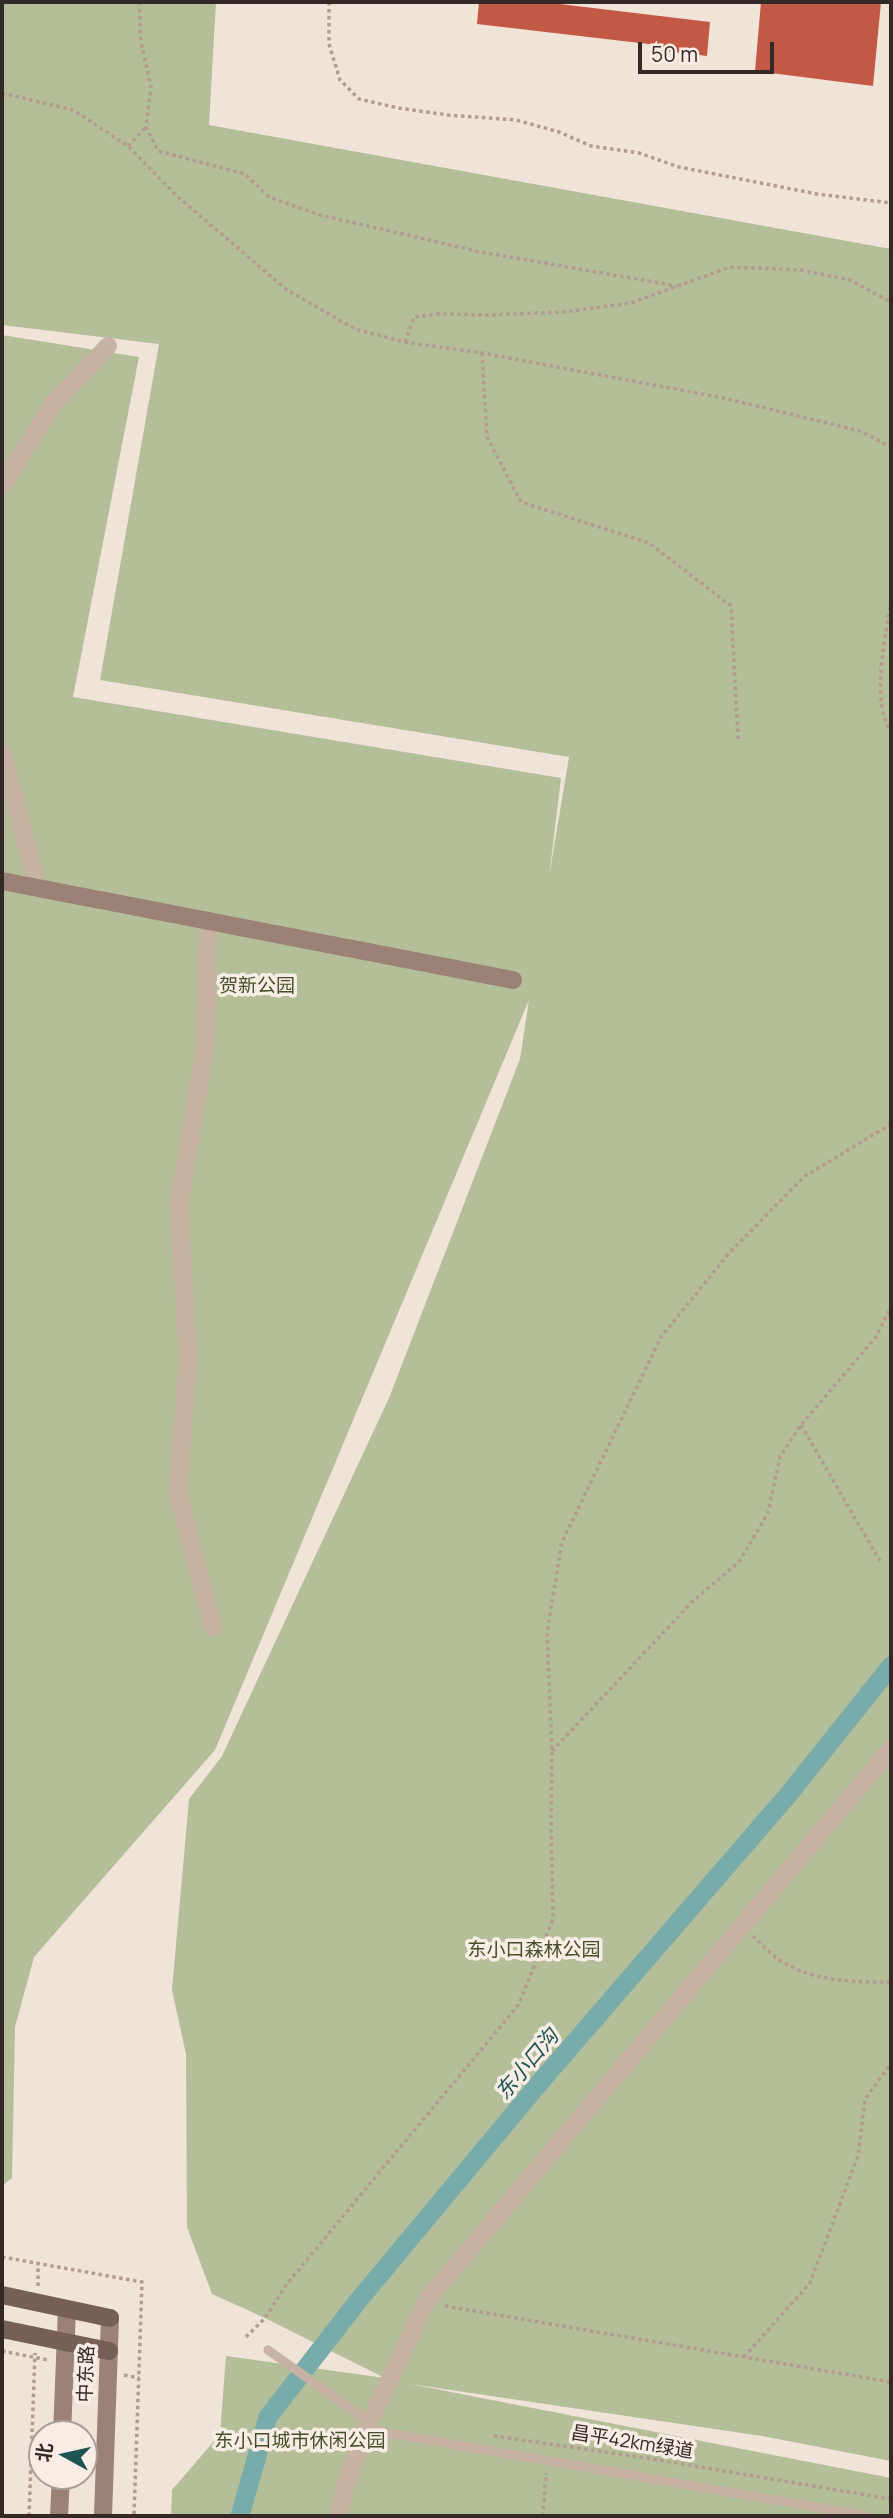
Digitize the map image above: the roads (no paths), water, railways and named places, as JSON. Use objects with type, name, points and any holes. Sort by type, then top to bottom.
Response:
[{"type":"main road","points":[[2,2295],[110,2318]]},
{"type":"main road","points":[[2,2329],[109,2351]]},
{"type":"street","points":[[2,486],[53,404],[108,346]]},
{"type":"street","points":[[2,752],[38,888]]},
{"type":"street","points":[[2,881],[513,980]]},
{"type":"street","points":[[208,921],[205,1049],[179,1206],[188,1357],[178,1494],[213,1627]]},
{"type":"street","points":[[339,2516],[345,2486],[365,2421],[427,2300],[891,1749]]},
{"type":"street","name":"中东路","points":[[63,2420],[67,2309]]},
{"type":"street","name":"中东路","points":[[103,2516],[110,2318]]},
{"type":"street","points":[[59,2516],[60,2490]]},
{"type":"lane","points":[[268,2350],[365,2421],[393,2434],[867,2516]]},
{"type":"waterway","name":"东小口沟","points":[[240,2516],[268,2417],[358,2301],[542,2080],[788,1795],[891,1666]]},
{"type":"park label","name":"贺新公园","points":[[257,987]]},
{"type":"park label","name":"东小口森林公园","points":[[534,1951]]},
{"type":"park label","name":"东小口城市休闲公园","points":[[300,2442]]}]
